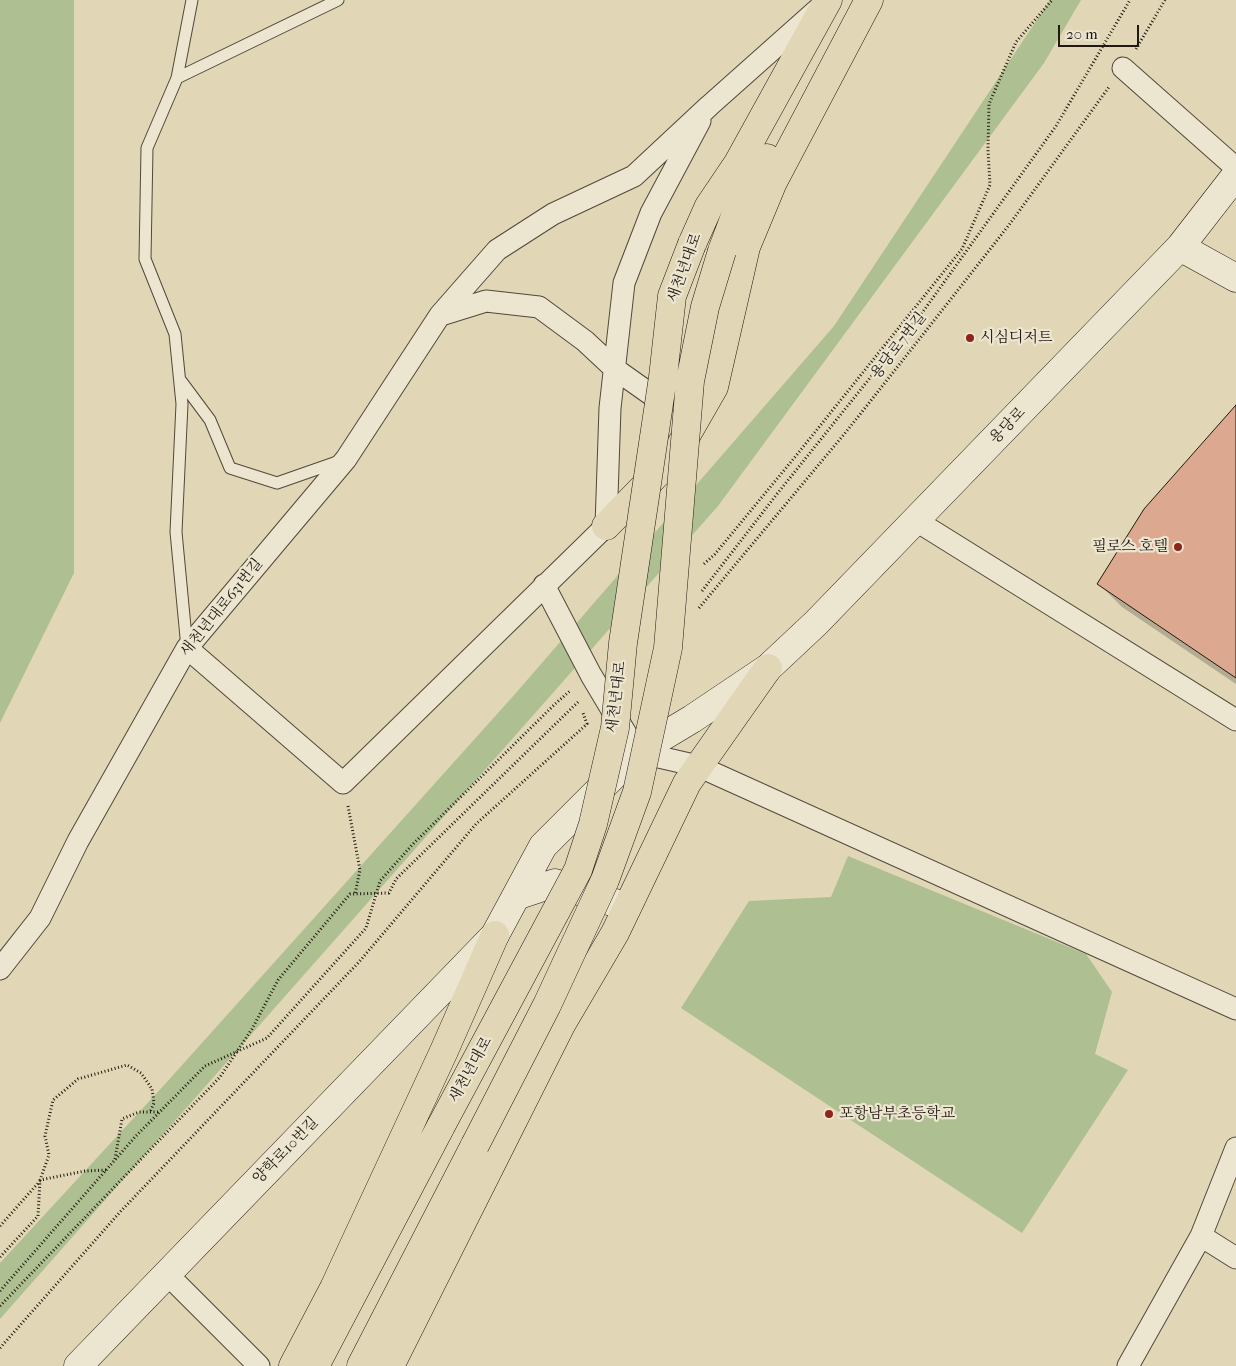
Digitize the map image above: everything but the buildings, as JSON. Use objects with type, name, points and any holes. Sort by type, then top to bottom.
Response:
[{"type":"main road","name":"새천년대로","points":[[361,1366],[547,1004],[605,880],[637,792],[668,648],[690,381],[705,307],[734,219],[757,174],[863,0]]},
{"type":"main road","points":[[606,526],[675,455],[714,387],[746,248],[773,182],[869,0]]},
{"type":"main road","name":"새천년대로","points":[[315,1366],[578,870],[593,824],[614,728],[623,643],[663,377],[672,296],[709,206],[738,163],[827,1]]},
{"type":"main road","name":"용당로","points":[[637,752],[692,719],[768,668],[816,623],[1180,247],[1236,175]]},
{"type":"main road","points":[[1180,247],[1236,278]]},
{"type":"main road","points":[[390,1366],[561,1025],[615,933],[688,783],[768,668]]},
{"type":"main road","name":"양학로10번길","points":[[78,1366],[494,935],[544,846],[637,752]]},
{"type":"main road","points":[[516,896],[555,884],[627,907]]},
{"type":"main road","points":[[293,1366],[362,1227],[444,1051],[494,935]]},
{"type":"street","name":"새천년대로631번길","points":[[0,969],[40,918],[78,841],[187,648],[346,459],[440,315],[498,250],[553,214],[634,176],[827,1]]},
{"type":"street","points":[[1123,68],[1236,168]]},
{"type":"street","points":[[187,648],[343,783],[606,526],[610,408],[624,283],[651,214],[709,106]]},
{"type":"street","points":[[440,315],[486,300],[539,307],[656,398],[673,400],[714,387]]},
{"type":"street","points":[[915,520],[1236,720]]},
{"type":"street","points":[[544,585],[591,675],[637,752],[698,766],[1236,1009]]},
{"type":"street","points":[[1128,1366],[1201,1236],[1236,1148]]},
{"type":"street","points":[[1201,1236],[1236,1258]]},
{"type":"street","points":[[167,1274],[259,1366]]},
{"type":"lane","points":[[187,648],[176,532],[182,404],[180,379],[175,334],[145,259],[147,148],[178,78],[192,0]]},
{"type":"lane","points":[[178,78],[338,0]]},
{"type":"lane","points":[[180,379],[210,420],[230,468],[277,483],[346,459]]},
{"type":"path","points":[[701,566],[715,554],[758,502],[962,249],[990,185],[988,150],[989,104],[1016,42],[1052,0]]},
{"type":"path","name":"용당로7번길","points":[[698,609],[846,432],[1008,225],[1123,68],[1165,0]]},
{"type":"path","points":[[0,1348],[120,1212],[359,962],[476,824],[586,724],[574,688]]},
{"type":"path","points":[[0,1306],[220,1077],[252,1028],[278,980],[350,894],[389,892],[396,879],[579,701]]},
{"type":"path","points":[[343,783],[360,870],[355,894]]},
{"type":"path","points":[[0,1256],[38,1216],[40,1180],[49,1155],[45,1136],[53,1100],[78,1079],[127,1065],[141,1072],[152,1089],[154,1103],[150,1112]]},
{"type":"path","points":[[115,1160],[122,1119],[139,1112],[159,1112]]},
{"type":"path","points":[[0,1226],[40,1180],[85,1171],[106,1170]]},
{"type":"green space","points":[[0,0],[74,0],[74,573],[0,723]]},
{"type":"green space","points":[[1050,0],[1081,0],[1044,63],[718,506],[0,1319],[0,1263],[166,1083],[515,694],[834,326]]},
{"type":"green space","points":[[848,856],[1086,954],[1112,992],[1095,1054],[1128,1070],[1022,1233],[681,1008],[749,901],[831,897]]},
{"type":"place","name":"시심디저트","points":[[970,338]]},
{"type":"place","name":"필로스 호텔","points":[[1178,547]]},
{"type":"place","name":"포항남부초등학교","points":[[829,1114]]}]
